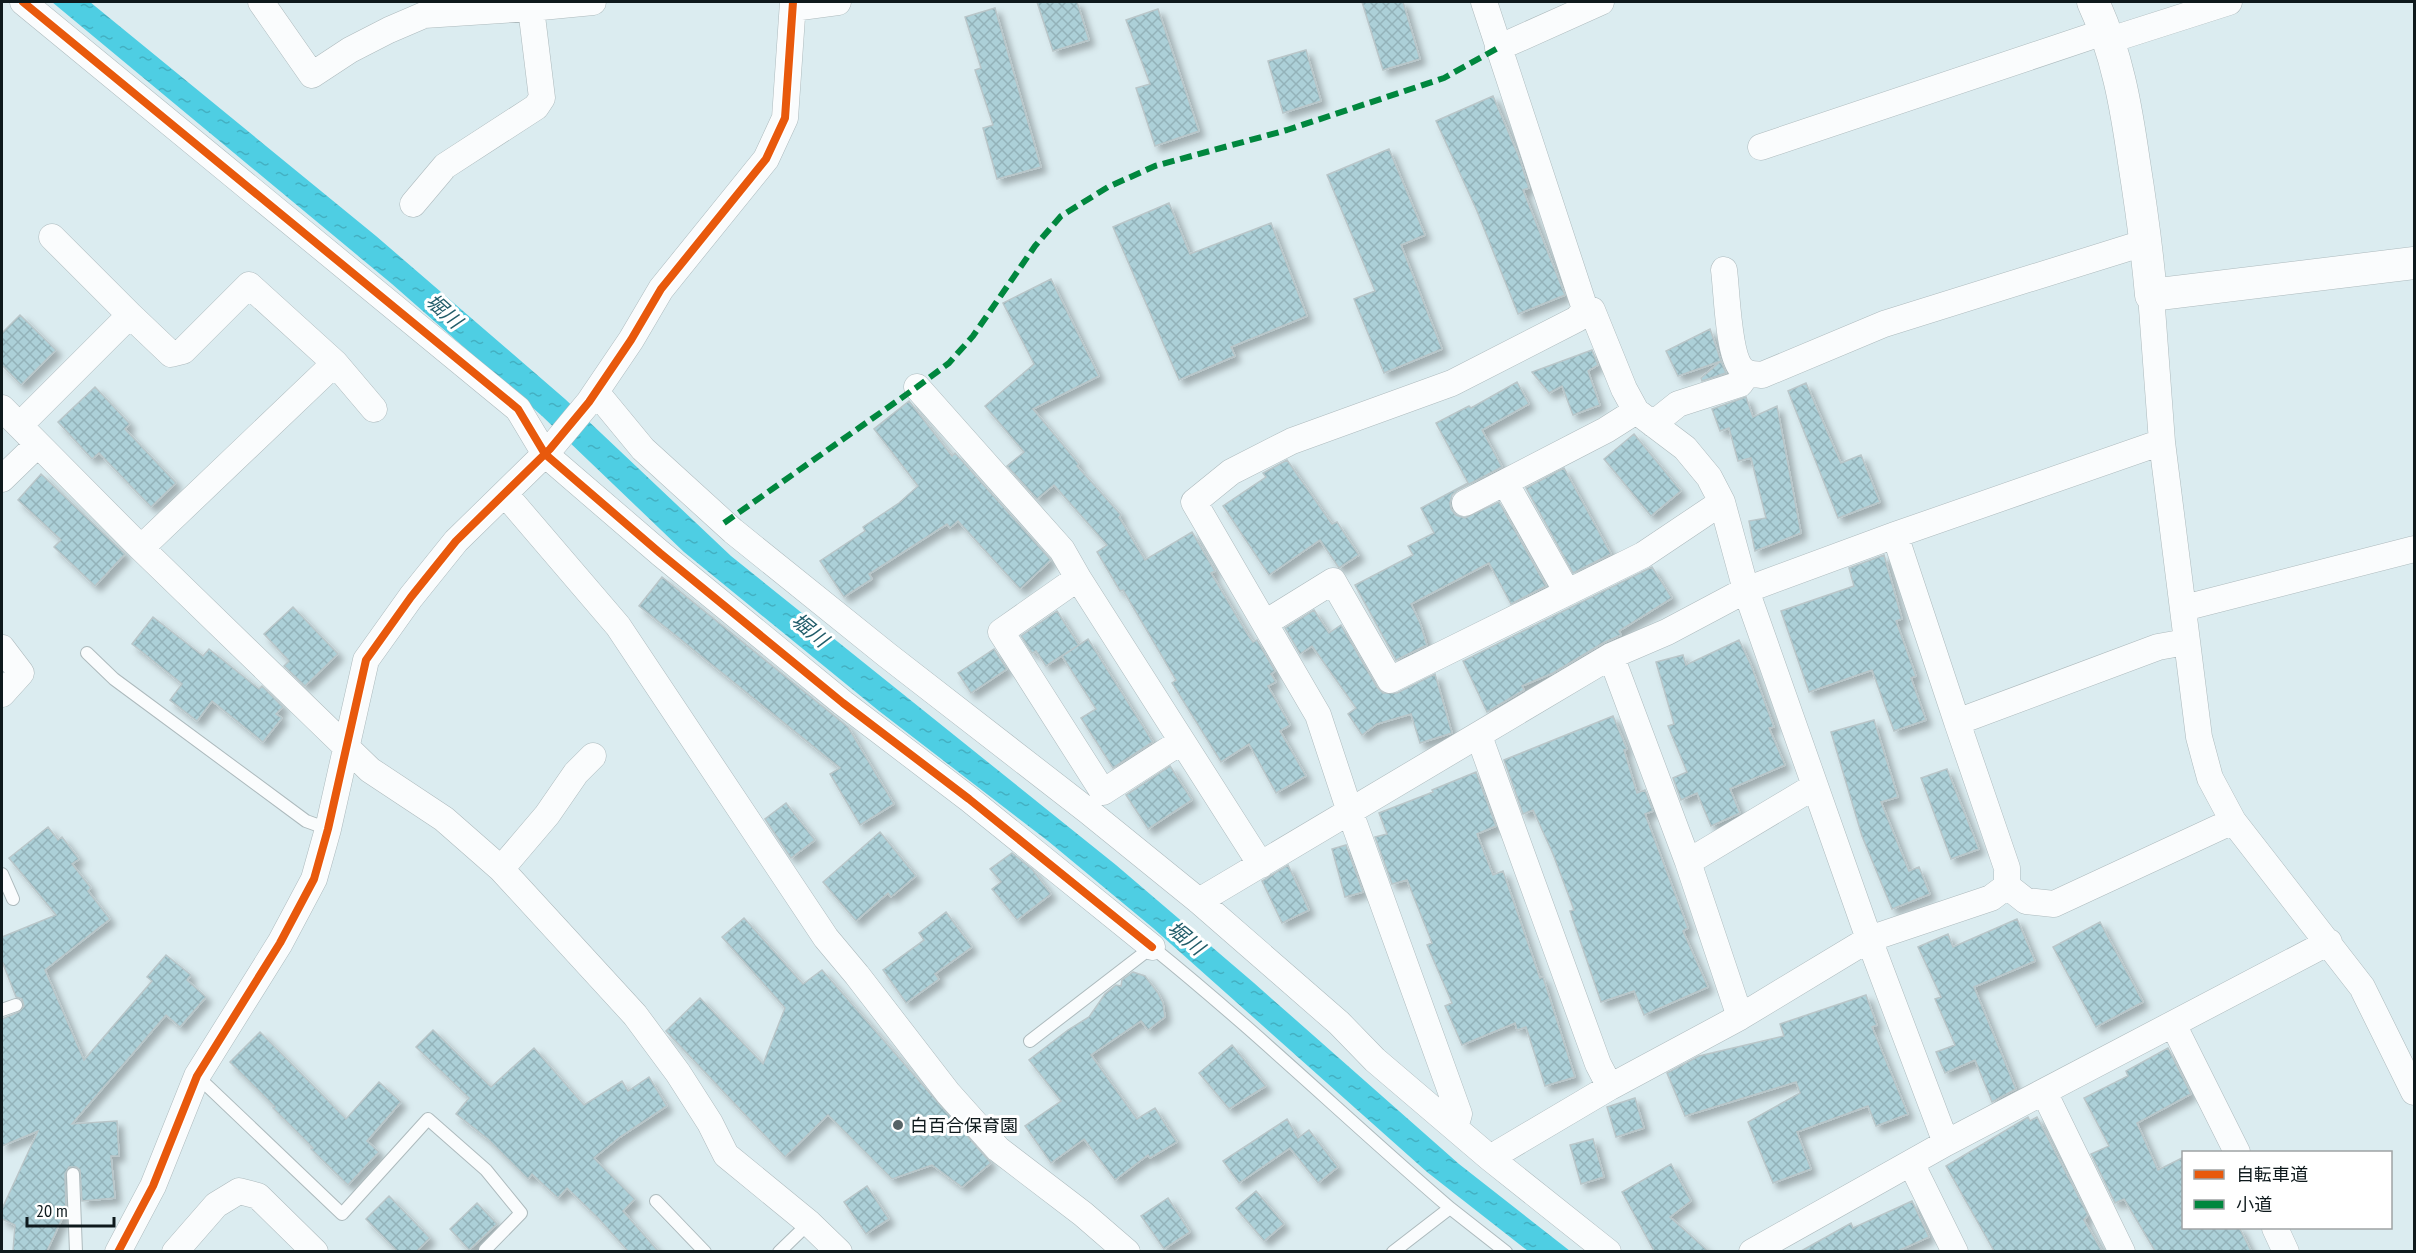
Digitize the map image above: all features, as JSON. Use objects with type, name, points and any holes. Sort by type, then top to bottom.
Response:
[{"type":"street","points":[[24,2],[518,409],[547,451],[736,617],[1152,946]]},
{"type":"street","points":[[261,2],[312,75],[350,50],[424,15],[593,2]]},
{"type":"street","points":[[117,1251],[153,1186],[197,1076],[280,943],[314,879],[328,829],[366,660],[411,597],[456,541],[547,451],[593,397],[661,289],[766,159],[785,118],[793,5],[838,2]]},
{"type":"street","points":[[1484,2],[1585,309]]},
{"type":"street","points":[[1498,48],[1601,2]]},
{"type":"street","points":[[2093,2],[2108,36],[2126,106],[2147,242],[2162,442],[2199,737],[2210,778],[2233,821],[2362,987],[2415,1092]]},
{"type":"street","points":[[1761,147],[2108,36],[2229,2]]},
{"type":"street","points":[[413,204],[445,166],[536,107],[542,98],[531,8]]},
{"type":"street","points":[[52,237],[171,354],[183,351],[249,285],[336,363],[374,410]]},
{"type":"street","points":[[1724,270],[1733,348],[1739,366],[1747,374],[1762,375],[1884,324],[2147,242]]},
{"type":"street","points":[[2151,295],[2415,263]]},
{"type":"street","points":[[1585,309],[1592,310],[1624,389],[1645,417],[1685,448],[1709,477],[1722,502],[1746,590],[1869,939],[1946,1143]]},
{"type":"street","points":[[1455,1128],[1459,1114],[1350,812],[1318,715],[1194,502],[1231,472],[1292,441],[1452,383],[1577,319],[1585,309]]},
{"type":"street","points":[[20,425],[130,315]]},
{"type":"street","points":[[141,548],[336,363]]},
{"type":"street","points":[[1465,503],[1506,484],[1606,430],[1740,384],[1747,374]]},
{"type":"street","points":[[917,387],[1062,550],[1261,865]]},
{"type":"street","points":[[593,397],[643,449],[733,531],[1199,901],[1339,1023],[1375,1060],[1490,1158],[1608,1251]]},
{"type":"street","points":[[2,408],[141,548],[370,770],[444,819],[501,869],[634,1015],[678,1073],[710,1123],[726,1155],[809,1223],[839,1251]]},
{"type":"street","points":[[1199,901],[1611,656],[1667,632],[1746,590],[1895,535],[2162,442]]},
{"type":"street","points":[[2,479],[37,445]]},
{"type":"street","points":[[1506,484],[1567,592]]},
{"type":"street","points":[[505,494],[618,626],[826,938],[948,1093],[998,1149],[1127,1251]]},
{"type":"street","points":[[1264,623],[1333,581],[1390,680],[1643,555],[1722,502]]},
{"type":"street","points":[[1895,535],[2007,868],[2007,886]]},
{"type":"street","points":[[2184,608],[2415,549]]},
{"type":"street","points":[[1078,578],[1001,632],[1103,792],[1182,741]]},
{"type":"street","points":[[1957,722],[2158,647],[2186,642]]},
{"type":"street","points":[[2,648],[21,674],[2,694]]},
{"type":"street","points":[[1611,656],[1688,862],[1740,1017]]},
{"type":"street","points":[[1479,735],[1598,1064],[1610,1087]]},
{"type":"street","points":[[501,869],[547,815],[576,773],[593,756]]},
{"type":"street","points":[[1688,862],[1815,786]]},
{"type":"street","points":[[2007,886],[2026,901],[2054,904],[2233,821]]},
{"type":"street","points":[[1490,1158],[1610,1087],[1740,1017],[1869,939],[1991,898],[2007,886]]},
{"type":"street","points":[[1752,1251],[1946,1143],[2329,942]]},
{"type":"street","points":[[2174,1024],[2237,1151]]},
{"type":"street","points":[[2044,1092],[2122,1251]]},
{"type":"street","points":[[1911,1163],[1955,1251]]},
{"type":"street","points":[[175,1251],[216,1205],[239,1191],[258,1196],[315,1251]]},
{"type":"street","points":[[2276,1229],[2286,1251]]},
{"type":"lane","points":[[87,653],[114,679],[306,821],[328,829]]},
{"type":"lane","points":[[2,874],[13,899]]},
{"type":"lane","points":[[1030,1041],[1152,946],[1211,994],[1359,1130],[1450,1208],[1506,1251]]},
{"type":"lane","points":[[2,1010],[16,1005]]},
{"type":"lane","points":[[197,1076],[342,1214],[428,1119],[486,1170],[521,1213],[485,1250]]},
{"type":"lane","points":[[73,1174],[76,1251]]},
{"type":"lane","points":[[656,1201],[705,1251]]},
{"type":"lane","points":[[1393,1251],[1450,1208]]},
{"type":"lane","points":[[779,1251],[809,1223]]},
{"type":"water","name":"堀川","points":[[52,2],[90,2],[376,236],[565,399],[731,556],[1116,865],[1459,1164],[1570,1251],[1528,1251],[1427,1172],[1153,928],[1048,841],[879,711],[684,552],[542,416],[392,284]]},
{"type":"building","points":[[1037,2],[1077,2],[1089,40],[1053,51]]},
{"type":"building","points":[[1362,2],[1403,2],[1420,59],[1383,70]]},
{"type":"building","points":[[995,8],[1041,167],[997,179],[983,128],[993,125],[975,70],[981,68],[965,17]]},
{"type":"building","points":[[1158,9],[1199,131],[1155,146],[1136,88],[1150,84],[1126,20]]},
{"type":"building","points":[[1306,50],[1321,101],[1283,113],[1268,61]]},
{"type":"building","points":[[1493,96],[1519,157],[1529,188],[1523,190],[1565,295],[1518,314],[1477,211],[1436,121]]},
{"type":"building","points":[[1389,149],[1425,235],[1401,245],[1442,349],[1384,373],[1354,299],[1375,291],[1327,175]]},
{"type":"building","points":[[1169,203],[1190,254],[1271,223],[1307,316],[1231,347],[1235,356],[1179,380],[1113,227]]},
{"type":"building","points":[[1051,279],[1099,376],[1033,409],[1079,464],[1077,466],[1121,515],[1119,517],[1145,560],[1192,532],[1215,571],[1211,573],[1248,635],[1253,642],[1257,640],[1275,671],[1271,674],[1276,682],[1268,686],[1290,725],[1280,731],[1306,776],[1276,793],[1249,744],[1221,762],[1172,683],[1176,680],[1123,590],[1120,591],[1097,552],[1107,545],[1054,485],[1037,499],[1007,466],[1024,452],[985,406],[1034,364],[1003,303]]},
{"type":"building","points":[[20,315],[56,350],[21,385],[2,365],[2,333]]},
{"type":"building","points":[[1710,329],[1721,361],[1678,376],[1666,351]]},
{"type":"building","points":[[1592,350],[1598,365],[1588,371],[1600,405],[1573,415],[1562,386],[1549,393],[1532,372]]},
{"type":"building","points":[[1721,361],[1726,373],[1702,381],[1701,378]]},
{"type":"building","points":[[1517,382],[1529,404],[1482,430],[1502,467],[1458,490],[1452,495],[1450,503],[1456,515],[1465,518],[1499,502],[1546,586],[1511,604],[1489,563],[1411,604],[1427,645],[1396,660],[1355,585],[1413,555],[1408,546],[1434,533],[1421,508],[1468,483],[1436,423],[1469,406],[1471,408]]},
{"type":"building","points":[[1806,383],[1841,463],[1861,455],[1880,502],[1838,518],[1788,391]]},
{"type":"building","points":[[95,387],[130,424],[125,429],[176,483],[151,507],[99,453],[92,459],[58,422]]},
{"type":"building","points":[[1746,397],[1753,417],[1777,406],[1801,533],[1755,551],[1749,521],[1766,518],[1751,458],[1738,461],[1729,428],[1720,431],[1712,409]]},
{"type":"building","points":[[909,401],[952,456],[955,453],[1051,560],[1020,589],[958,521],[950,528],[947,524],[869,574],[872,579],[844,597],[820,561],[865,531],[863,527],[899,503],[918,486],[874,429]]},
{"type":"building","points":[[1634,434],[1681,491],[1651,516],[1604,459]]},
{"type":"building","points":[[1287,460],[1332,524],[1337,522],[1359,555],[1339,568],[1320,540],[1269,575],[1223,506],[1266,477],[1263,473]]},
{"type":"building","points":[[1564,468],[1611,554],[1573,573],[1526,488]]},
{"type":"building","points":[[41,474],[125,554],[95,586],[54,547],[61,540],[18,500]]},
{"type":"building","points":[[1884,555],[1902,619],[1896,621],[1916,676],[1911,678],[1926,720],[1894,731],[1872,670],[1809,692],[1781,611],[1854,586],[1849,568]]},
{"type":"building","points":[[1652,567],[1672,598],[1619,631],[1621,635],[1553,673],[1522,686],[1524,690],[1487,712],[1463,661]]},
{"type":"building","points":[[662,577],[848,727],[894,804],[860,825],[830,774],[840,768],[639,606]]},
{"type":"building","points":[[293,607],[338,654],[305,686],[284,666],[289,661],[264,634]]},
{"type":"building","points":[[1314,610],[1329,633],[1341,625],[1377,687],[1383,693],[1397,693],[1435,674],[1452,733],[1420,743],[1411,714],[1377,724],[1362,735],[1348,714],[1356,708],[1312,646],[1300,654],[1285,628]]},
{"type":"building","points":[[1057,611],[1079,645],[1046,666],[1036,651],[1032,653],[1021,636]]},
{"type":"building","points":[[153,617],[203,656],[209,649],[259,689],[262,686],[283,707],[276,714],[282,718],[263,742],[212,701],[197,721],[170,700],[182,684],[132,644]]},
{"type":"building","points":[[1088,639],[1153,742],[1113,768],[1081,718],[1096,709],[1062,656]]},
{"type":"building","points":[[1739,640],[1751,665],[1774,727],[1769,728],[1785,765],[1730,789],[1740,813],[1711,826],[1697,793],[1681,800],[1673,778],[1687,772],[1668,726],[1674,724],[1656,662],[1683,655],[1686,665]]},
{"type":"building","points":[[994,649],[1007,669],[971,693],[958,673]]},
{"type":"building","points":[[1613,716],[1627,749],[1624,750],[1637,793],[1645,790],[1653,811],[1645,814],[1688,928],[1683,931],[1708,987],[1644,1015],[1634,991],[1601,1002],[1570,911],[1574,910],[1553,854],[1533,810],[1523,814],[1504,760]]},
{"type":"building","points":[[1874,720],[1898,797],[1881,802],[1909,871],[1919,867],[1930,894],[1892,909],[1862,836],[1831,732]]},
{"type":"building","points":[[1170,766],[1192,800],[1148,829],[1126,795]]},
{"type":"building","points":[[1947,769],[1979,849],[1951,859],[1921,778]]},
{"type":"building","points":[[1476,772],[1496,826],[1477,834],[1493,875],[1503,871],[1540,978],[1543,977],[1575,1077],[1545,1086],[1526,1027],[1517,1030],[1515,1023],[1462,1045],[1445,1006],[1452,1003],[1427,945],[1432,943],[1407,880],[1392,884],[1375,837],[1387,834],[1379,813]]},
{"type":"building","points":[[786,803],[815,840],[791,858],[765,819]]},
{"type":"building","points":[[48,827],[58,840],[62,837],[79,859],[72,864],[91,888],[88,891],[110,919],[45,970],[84,1060],[152,981],[147,977],[166,955],[191,975],[187,980],[206,997],[180,1027],[166,1015],[72,1124],[117,1121],[119,1156],[111,1156],[115,1198],[82,1201],[80,1170],[76,1167],[69,1167],[65,1174],[66,1210],[47,1251],[13,1251],[15,1225],[2,1219],[2,1209],[38,1131],[2,1146],[2,1019],[19,1012],[24,1006],[22,999],[16,997],[2,961],[2,937],[56,915],[9,858]]},
{"type":"building","points":[[880,832],[916,876],[891,897],[888,893],[856,921],[823,882]]},
{"type":"building","points":[[1346,845],[1363,892],[1345,897],[1332,849]]},
{"type":"building","points":[[1012,853],[1032,869],[1051,894],[1017,920],[992,889],[1001,882],[990,869]]},
{"type":"building","points":[[1288,865],[1309,910],[1282,923],[1262,881]]},
{"type":"building","points":[[946,912],[972,947],[935,974],[939,979],[906,1003],[883,970],[924,940],[919,933]]},
{"type":"building","points":[[744,918],[803,984],[822,970],[991,1163],[962,1187],[932,1165],[892,1179],[828,1115],[785,1157],[666,1031],[700,998],[763,1064],[785,1008],[722,937]]},
{"type":"building","points":[[2017,919],[2035,961],[1974,987],[2016,1089],[1992,1102],[1975,1060],[1945,1073],[1936,1052],[1955,1045],[1935,999],[1941,997],[1918,947],[1948,934],[1953,947]]},
{"type":"building","points":[[2100,922],[2143,1002],[2096,1027],[2053,947]]},
{"type":"building","points":[[1133,972],[1145,976],[1158,993],[1163,1003],[1165,1017],[1148,1030],[1141,1021],[1091,1055],[1137,1119],[1155,1108],[1177,1142],[1150,1158],[1148,1155],[1115,1180],[1084,1139],[1051,1163],[1025,1126],[1061,1101],[1029,1060],[1089,1017],[1105,994],[1116,985],[1121,986],[1122,980]]},
{"type":"building","points":[[1866,995],[1877,1025],[1872,1027],[1908,1114],[1876,1126],[1868,1106],[1797,1132],[1811,1169],[1773,1183],[1748,1122],[1800,1093],[1796,1082],[1685,1116],[1667,1073],[1699,1056],[1784,1036],[1780,1024]]},
{"type":"building","points":[[433,1030],[491,1087],[534,1048],[584,1105],[622,1081],[628,1091],[649,1077],[667,1106],[620,1137],[594,1158],[635,1199],[623,1211],[658,1251],[628,1251],[567,1188],[558,1198],[532,1174],[528,1179],[488,1139],[456,1114],[469,1098],[416,1047]]},
{"type":"building","points":[[260,1032],[346,1119],[379,1082],[401,1102],[367,1141],[379,1152],[348,1185],[230,1062]]},
{"type":"building","points":[[1232,1045],[1266,1086],[1229,1109],[1199,1073]]},
{"type":"building","points":[[2168,1048],[2191,1094],[2137,1123],[2158,1170],[2182,1158],[2182,1229],[2240,1229],[2251,1251],[2155,1251],[2124,1199],[2115,1203],[2091,1154],[2109,1146],[2084,1098],[2128,1076],[2126,1071]]},
{"type":"building","points":[[1635,1098],[1644,1128],[1616,1137],[1607,1107]]},
{"type":"building","points":[[2028,1117],[2030,1121],[2037,1117],[2088,1215],[2084,1220],[2102,1251],[1994,1251],[1946,1166]]},
{"type":"building","points":[[1287,1119],[1298,1138],[1309,1130],[1338,1167],[1318,1183],[1290,1148],[1239,1183],[1223,1161]]},
{"type":"building","points":[[1593,1139],[1604,1177],[1581,1184],[1570,1145]]},
{"type":"building","points":[[1671,1164],[1691,1201],[1670,1217],[1708,1251],[1654,1251],[1622,1192]]},
{"type":"building","points":[[867,1186],[889,1219],[866,1234],[844,1202]]},
{"type":"building","points":[[1256,1191],[1284,1224],[1264,1241],[1236,1208]]},
{"type":"building","points":[[389,1196],[430,1238],[417,1251],[397,1251],[366,1219]]},
{"type":"building","points":[[1168,1198],[1190,1232],[1164,1249],[1141,1216]]},
{"type":"building","points":[[1912,1201],[1929,1237],[1898,1251],[1801,1251],[1851,1223],[1853,1228]]},
{"type":"building","points":[[477,1203],[497,1224],[469,1250],[450,1229]]},
{"type":"marked path","points":[[724,523],[949,363],[973,336],[1035,246],[1061,216],[1108,187],[1155,166],[1287,130],[1444,78],[1498,48]]},
{"type":"cycle path","points":[[23,2],[518,409],[545,454],[660,553],[843,703],[969,799],[1152,947]]},
{"type":"cycle path","points":[[118,1252],[153,1186],[197,1076],[280,943],[314,879],[328,829],[366,660],[411,597],[456,541],[550,449],[589,402],[631,340],[661,289],[766,159],[785,118],[793,2]]},
{"type":"place","name":"白百合保育園","points":[[898,1125]]}]
